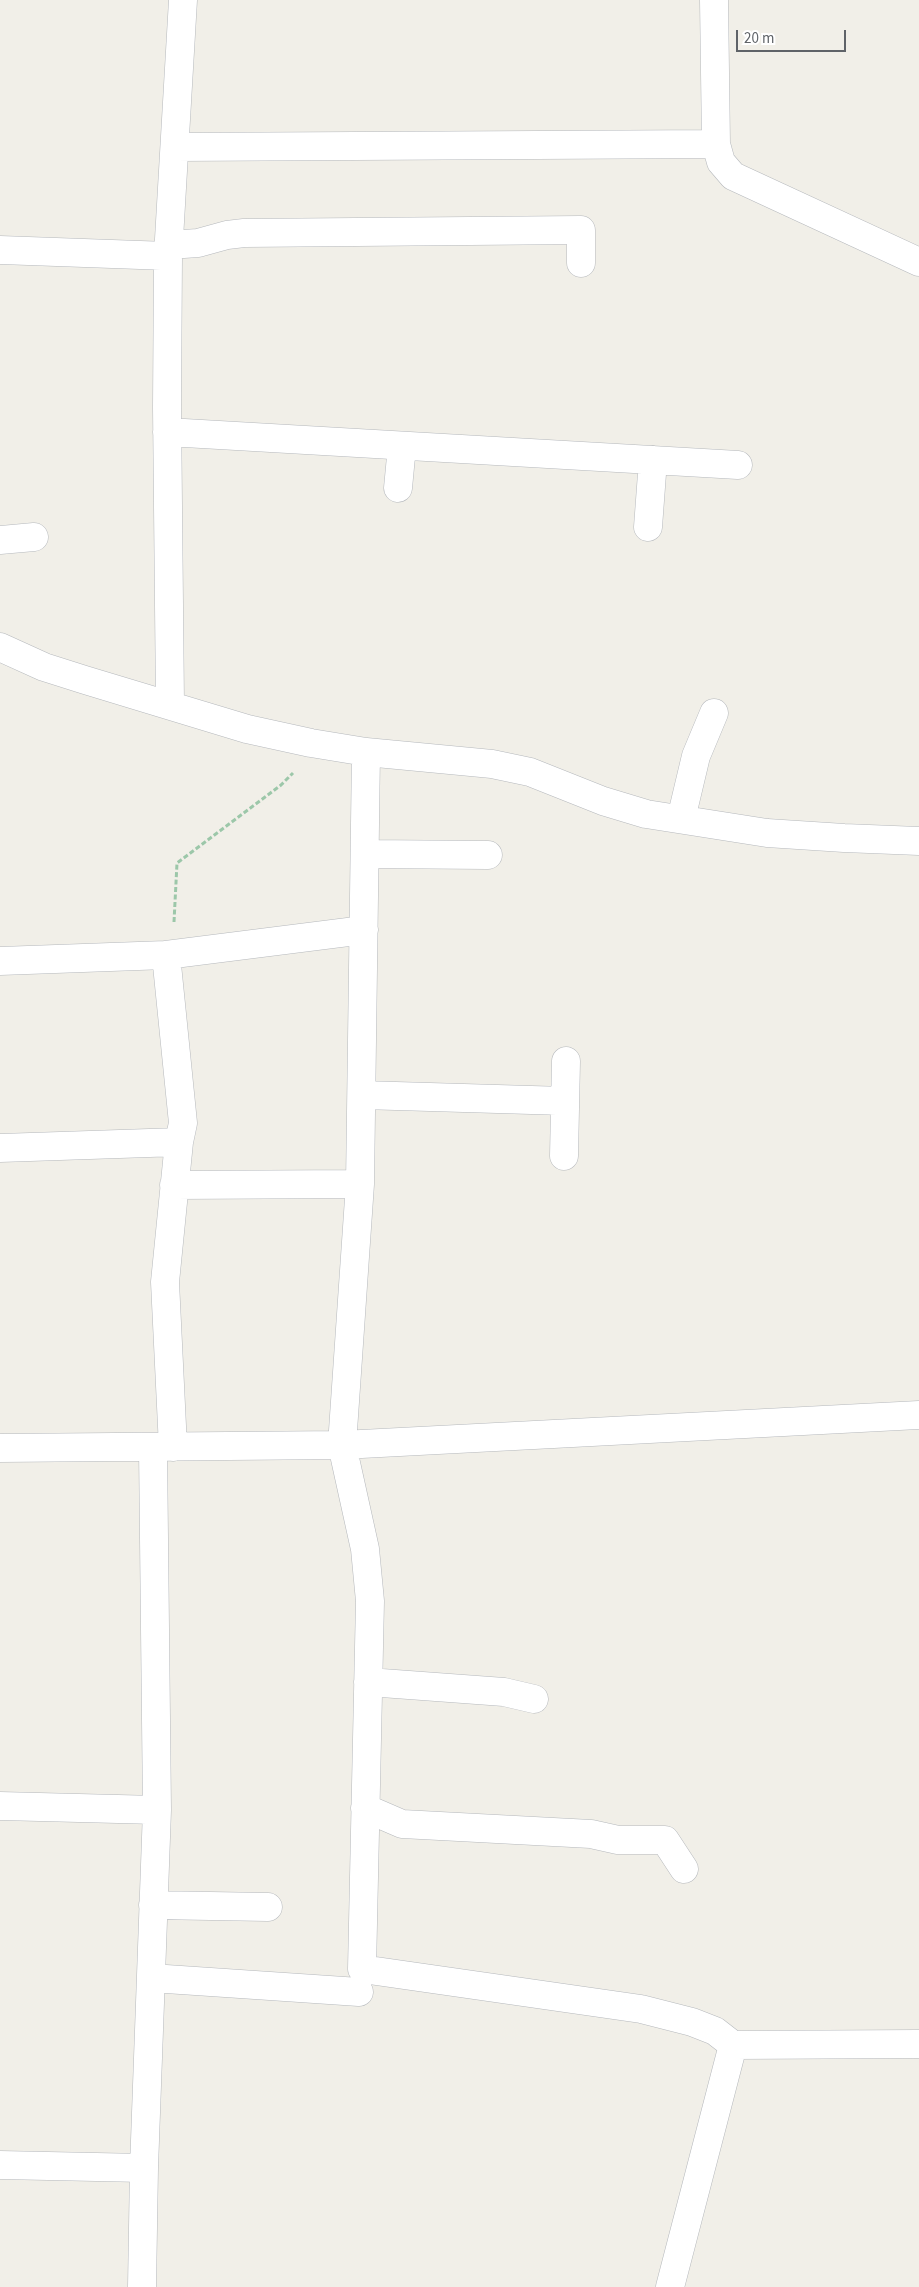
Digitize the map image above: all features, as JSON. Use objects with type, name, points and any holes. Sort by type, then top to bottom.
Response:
[{"type":"street","points":[[170,704],[167,432],[168,250],[183,0]]},
{"type":"street","points":[[714,0],[716,144],[721,162],[733,176],[919,262]]},
{"type":"street","points":[[175,147],[716,144]]},
{"type":"street","points":[[0,250],[168,250],[227,235],[244,233],[581,230],[581,263]]},
{"type":"street","points":[[167,432],[738,465]]},
{"type":"street","points":[[398,488],[402,446]]},
{"type":"street","points":[[648,527],[653,460]]},
{"type":"street","points":[[0,540],[34,538]]},
{"type":"street","points":[[0,647],[44,667],[247,729],[311,743],[366,752],[492,764],[530,772],[602,801],[646,814],[767,833],[919,841]]},
{"type":"street","points":[[681,819],[696,756],[714,713]]},
{"type":"street","points":[[366,752],[360,1184],[342,1445],[365,1549],[370,1601],[362,1969],[641,2009],[715,2030],[733,2045],[919,2044]]},
{"type":"street","points":[[365,854],[488,855]]},
{"type":"street","points":[[0,960],[169,955],[364,930]]},
{"type":"street","points":[[142,2287],[144,2168],[157,1810],[165,1282],[174,1185],[183,1124],[169,955]]},
{"type":"street","points":[[564,1156],[566,1061]]},
{"type":"street","points":[[362,1095],[565,1102]]},
{"type":"street","points":[[0,1148],[179,1142]]},
{"type":"street","points":[[174,1185],[360,1184]]},
{"type":"street","points":[[0,1448],[342,1445],[919,1415]]},
{"type":"street","points":[[368,1682],[504,1692],[534,1699]]},
{"type":"street","points":[[0,1806],[157,1810]]},
{"type":"street","points":[[365,1808],[402,1824],[591,1834],[618,1840],[665,1840],[684,1869]]},
{"type":"street","points":[[153,1905],[268,1907]]},
{"type":"street","points":[[151,1978],[359,1992]]},
{"type":"street","points":[[670,2287],[733,2045]]},
{"type":"street","points":[[0,2165],[144,2168]]},
{"type":"path","points":[[169,955],[177,863],[281,785],[304,762],[311,743]]}]
